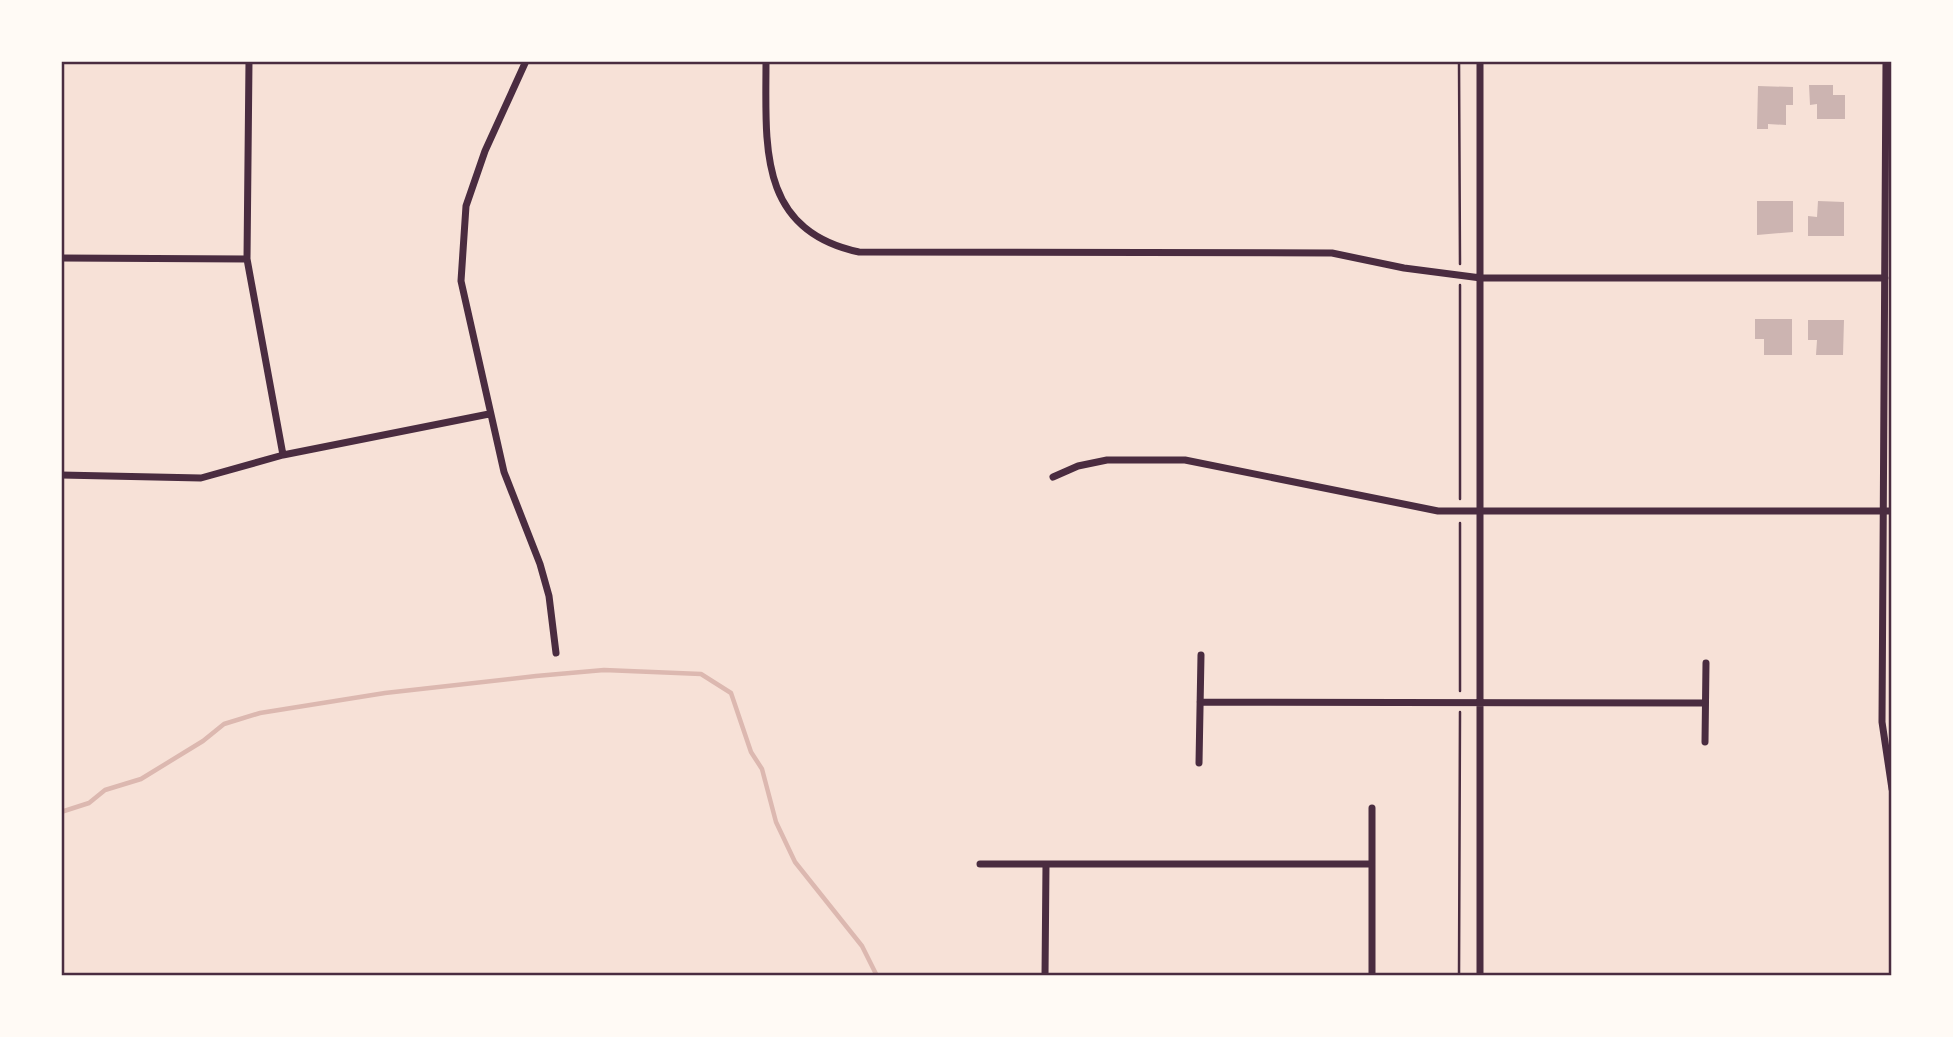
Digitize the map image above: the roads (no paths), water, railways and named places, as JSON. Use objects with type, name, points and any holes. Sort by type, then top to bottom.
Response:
[{"type":"street","points":[[249,61],[247,259],[283,455]]},
{"type":"street","points":[[526,61],[485,151],[466,206],[461,281],[504,472],[546,586],[556,653]]},
{"type":"street","points":[[766,61],[766,134],[773,182],[798,222],[817,238],[835,247],[859,252],[1332,253],[1481,278],[1885,278]]},
{"type":"street","points":[[1480,61],[1480,976]]},
{"type":"street","points":[[1886,61],[1882,722],[1892,789]]},
{"type":"street","points":[[61,258],[247,259]]},
{"type":"street","points":[[61,475],[201,478],[283,455],[489,414]]},
{"type":"street","points":[[1053,477],[1078,466],[1107,460],[1185,460],[1438,511],[1892,511]]},
{"type":"street","points":[[1199,763],[1201,655]]},
{"type":"street","points":[[1705,742],[1706,663]]},
{"type":"street","points":[[1200,702],[1704,704]]},
{"type":"street","points":[[1373,808],[1373,976]]},
{"type":"street","points":[[980,864],[1373,864]]},
{"type":"street","points":[[1045,976],[1046,864]]},
{"type":"waterway","points":[[61,812],[89,803],[105,790],[141,779],[203,741],[224,724],[260,713],[385,693],[536,676],[604,670],[701,674],[731,693],[751,752],[762,769],[776,822],[795,862],[862,946],[877,976]]}]
